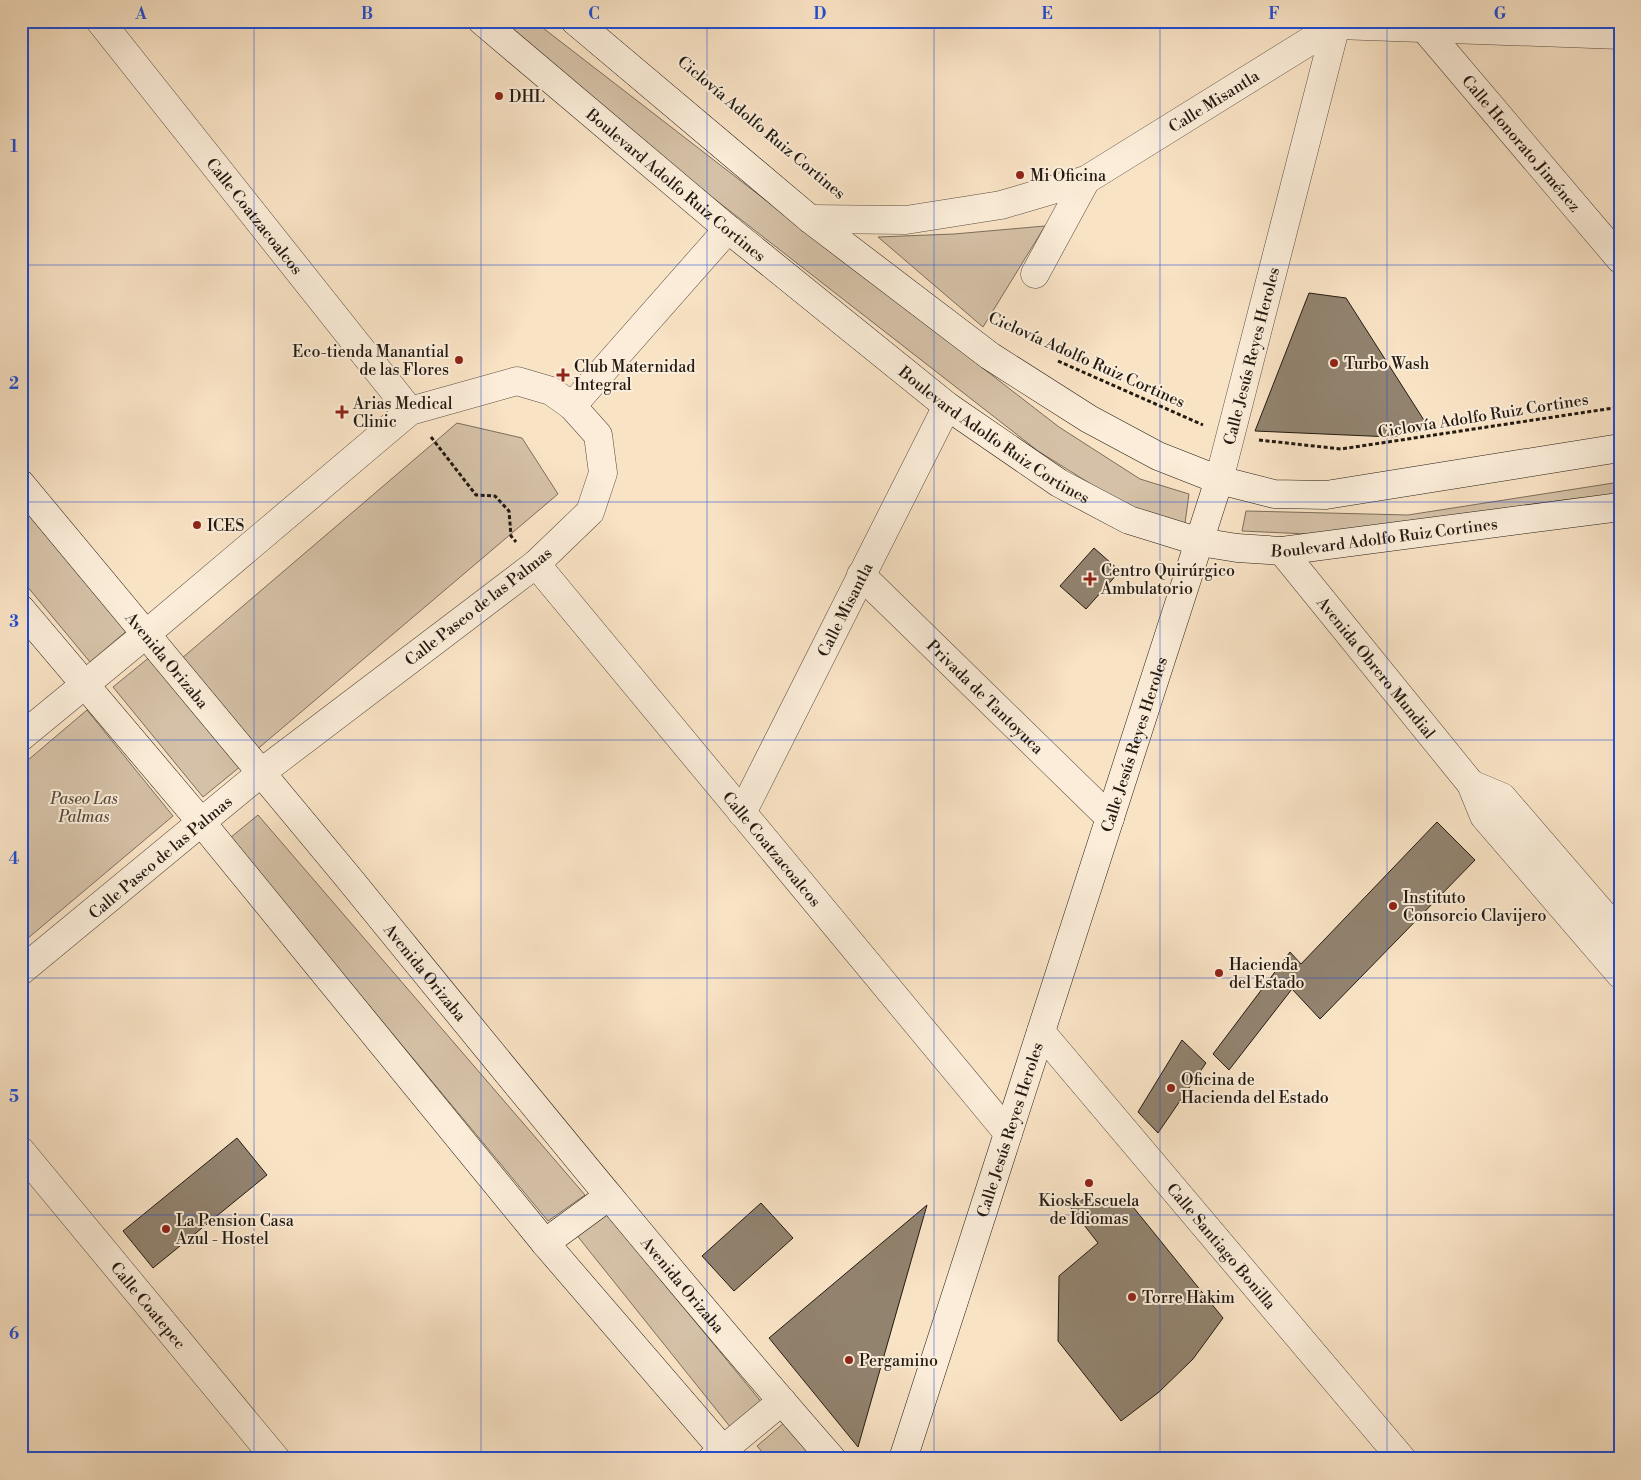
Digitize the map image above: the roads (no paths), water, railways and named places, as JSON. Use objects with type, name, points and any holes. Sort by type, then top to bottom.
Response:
[{"type":"street","name":"Calle Coatzacoalcos","points":[[100,21],[410,411]]},
{"type":"street","name":"Boulevard Adolfo Ruiz Cortines","points":[[482,21],[728,229],[946,406],[1059,483],[1129,520],[1200,542],[1237,548],[1282,551],[1620,507]]},
{"type":"street","points":[[576,21],[810,219],[990,356],[1089,420],[1158,456],[1220,480],[1274,494],[1326,495],[1620,448]]},
{"type":"street","points":[[1339,23],[1620,35]]},
{"type":"street","name":"Calle Misantla","points":[[810,219],[906,220],[1001,205],[1086,180],[1339,23]]},
{"type":"street","name":"Calle Jesús Reyes Heroles","points":[[903,1459],[1220,480],[1339,23]]},
{"type":"street","name":"Calle Honorato Jiménez","points":[[1424,28],[1620,259]]},
{"type":"street","name":"Calle Misantla","points":[[1035,274],[1086,180]]},
{"type":"street","points":[[572,406],[728,229]]},
{"type":"street","name":"Calle Paseo de las Palmas","points":[[21,737],[410,411],[517,381],[551,391],[572,406],[598,435],[603,473],[590,512],[536,564],[262,772],[21,971]]},
{"type":"street","name":"Calle Misantla","points":[[742,813],[946,406]]},
{"type":"street","name":"Avenida Orizaba","points":[[21,484],[145,635],[262,772],[609,1196],[832,1459]]},
{"type":"street","name":"Avenida Obrero Mundial","points":[[1282,551],[1471,784],[1484,816],[1620,974]]},
{"type":"street","name":"Calle Coatzacoalcos","points":[[536,564],[1008,1133]]},
{"type":"street","name":"Privada de Tantoyuca","points":[[861,575],[1110,818]]},
{"type":"street","points":[[21,609],[202,822],[545,1243],[722,1456],[782,1401]]},
{"type":"street","name":"Avenida Obrero Mundial","points":[[1471,784],[1502,797],[1620,934]]},
{"type":"street","name":"Calle Santiago Bonilla","points":[[1041,1032],[1402,1459]]},
{"type":"street","name":"Calle Coatepec","points":[[21,1150],[276,1459]]},
{"type":"street","points":[[545,1243],[609,1196]]},
{"type":"place","name":"DHL","points":[[499,96]]},
{"type":"place","name":"Mi Oficina","points":[[1020,175]]},
{"type":"place","name":"Eco-tienda Manantial de las Flores","points":[[459,360]]},
{"type":"place","name":"Turbo Wash","points":[[1334,363]]},
{"type":"place","name":"Club Maternidad Integral","points":[[563,375]]},
{"type":"place","name":"Arias Medical Clinic","points":[[342,412]]},
{"type":"place","name":"ICES","points":[[197,525]]},
{"type":"place","name":"Centro Quirúrgico Ambulatorio","points":[[1090,579]]},
{"type":"place","name":"Instituto Consorcio Clavijero","points":[[1393,906]]},
{"type":"place","name":"Hacienda del Estado","points":[[1219,973]]},
{"type":"place","name":"Oficina de Hacienda del Estado","points":[[1171,1088]]},
{"type":"place","name":"Kiosk Escuela de Idiomas","points":[[1089,1183]]},
{"type":"place","name":"La Pension Casa Azul - Hostel","points":[[166,1229]]},
{"type":"place","name":"Torre Hakim","points":[[1132,1297]]},
{"type":"place","name":"Pergamino","points":[[849,1360]]},
{"type":"park label","name":"Paseo Las Palmas","points":[[84,807]]}]
